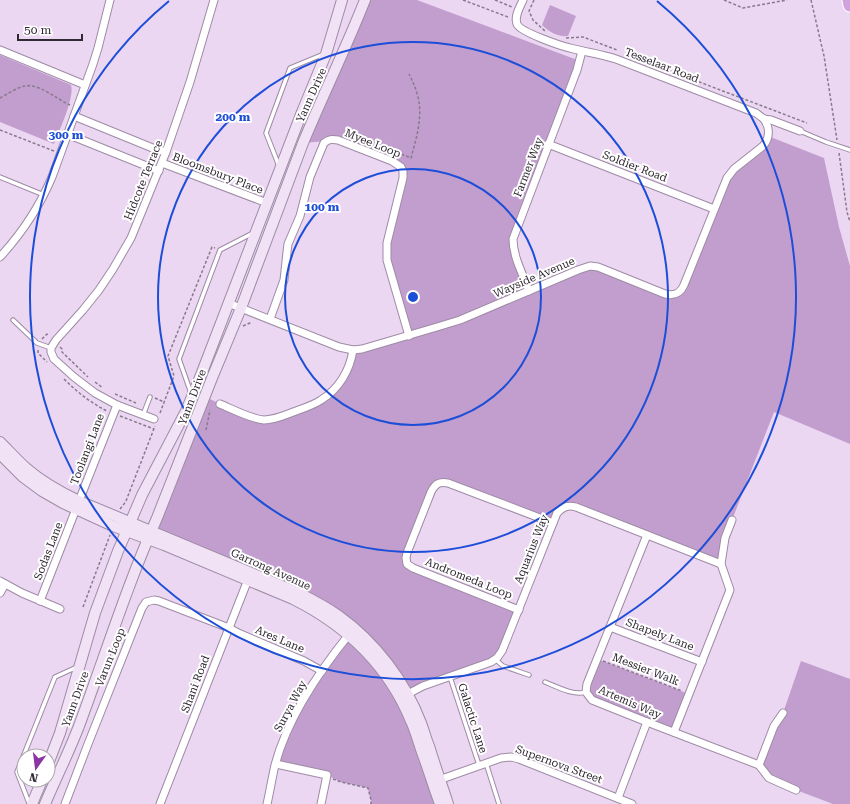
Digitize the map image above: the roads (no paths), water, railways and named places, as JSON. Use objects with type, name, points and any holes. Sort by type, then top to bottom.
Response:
[{"type":"highway","points":[[849,0],[850,5]]},
{"type":"street","points":[[0,257],[23,230],[44,195],[98,48],[110,0]]},
{"type":"street","name":"Hidcote Terrace","points":[[51,348],[54,341],[83,310],[99,290],[113,270],[131,238],[166,152],[190,82],[214,0]]},
{"type":"street","name":"Yann Drive","points":[[54,748],[95,614],[118,551],[142,495],[186,411],[326,54],[342,0]]},
{"type":"street","name":"Yann Drive","points":[[45,804],[78,728],[116,620],[240,308],[303,143],[351,36],[365,0]]},
{"type":"street","name":"Tesselaar Road","points":[[523,0],[519,10],[517,22],[518,26],[525,31],[562,46],[616,59],[756,113],[764,119],[771,120],[800,131]]},
{"type":"street","points":[[0,50],[85,85]]},
{"type":"street","name":"Farmer Way","points":[[529,291],[513,249],[513,239],[577,70],[582,51]]},
{"type":"street","name":"Bloomsbury Place","points":[[74,116],[155,149],[166,152]]},
{"type":"street","name":"Wayside Avenue","points":[[228,303],[339,347],[354,350],[409,336],[460,320],[586,267],[593,266],[665,294],[674,295],[682,290],[729,174],[766,142],[769,128],[764,119]]},
{"type":"street","name":"Bloomsbury Place","points":[[67,134],[159,170]]},
{"type":"street","name":"Myee Loop","points":[[270,319],[284,280],[288,244],[300,216],[310,177],[324,143],[332,139],[338,140],[402,166],[402,178],[386,253],[409,336]]},
{"type":"street","name":"Soldier Road","points":[[548,144],[714,209]]},
{"type":"street","name":"Bloomsbury Place","points":[[162,163],[267,203]]},
{"type":"street","points":[[51,348],[54,359],[95,393],[116,405],[154,419]]},
{"type":"street","points":[[220,404],[262,420],[277,419],[320,401],[334,390],[349,368],[354,350]]},
{"type":"street","name":"Toolangi Lane","points":[[77,505],[116,405]]},
{"type":"street","name":"Garrong Avenue","points":[[0,442],[38,478],[77,505],[113,526],[129,527],[249,576],[308,606],[335,624],[352,632],[404,696],[411,720],[436,781],[448,804]]},
{"type":"street","name":"Garrong Avenue","points":[[0,454],[24,477],[42,491],[63,503],[77,505]]},
{"type":"street","name":"Andromeda Loop","points":[[518,610],[413,568],[407,564],[407,553],[430,492],[438,483],[448,483],[553,523]]},
{"type":"street","name":"Sodas Lane","points":[[40,601],[77,505]]},
{"type":"street","name":"Aquarius Way","points":[[495,659],[502,651],[557,512],[563,507],[576,507],[721,564]]},
{"type":"street","points":[[674,732],[730,590],[721,564],[725,538],[732,520]]},
{"type":"street","name":"Artemis Way","points":[[647,535],[587,684],[586,692],[592,700],[759,765],[769,778],[796,790]]},
{"type":"street","name":"Shani Road","points":[[160,804],[249,576]]},
{"type":"street","points":[[0,593],[3,583],[60,609]]},
{"type":"street","name":"Varun Loop","points":[[65,804],[143,604],[148,601],[159,601],[229,628]]},
{"type":"street","name":"Shapely Lane","points":[[610,627],[702,662]]},
{"type":"street","name":"Ares Lane","points":[[229,628],[304,661],[322,671]]},
{"type":"street","name":"Surya Way","points":[[268,804],[276,764],[291,724],[307,693],[352,632]]},
{"type":"street","points":[[404,696],[423,686],[491,662],[495,659]]},
{"type":"street","points":[[759,765],[774,726],[783,713]]},
{"type":"street","points":[[618,798],[647,722]]},
{"type":"street","name":"Supernova Street","points":[[436,781],[482,764],[501,758],[511,757],[632,804]]},
{"type":"street","points":[[276,764],[327,775],[321,804]]},
{"type":"street","name":"Garrong Avenue","points":[[436,781],[440,804]]},
{"type":"street","points":[[31,804],[38,788]]},
{"type":"lane","points":[[280,169],[266,133],[290,68],[326,54]]},
{"type":"lane","points":[[800,131],[850,150]]},
{"type":"lane","points":[[0,177],[44,195]]},
{"type":"lane","points":[[192,396],[179,359],[220,250],[256,232]]},
{"type":"lane","points":[[13,320],[37,343],[51,348]]},
{"type":"lane","points":[[143,415],[150,396]]},
{"type":"lane","points":[[495,659],[503,666],[529,675]]},
{"type":"lane","points":[[31,804],[17,772],[55,677],[80,666]]},
{"type":"lane","name":"Galactic Lane","points":[[450,676],[482,764],[499,804]]},
{"type":"lane","points":[[545,682],[573,693],[581,694],[586,692]]}]
